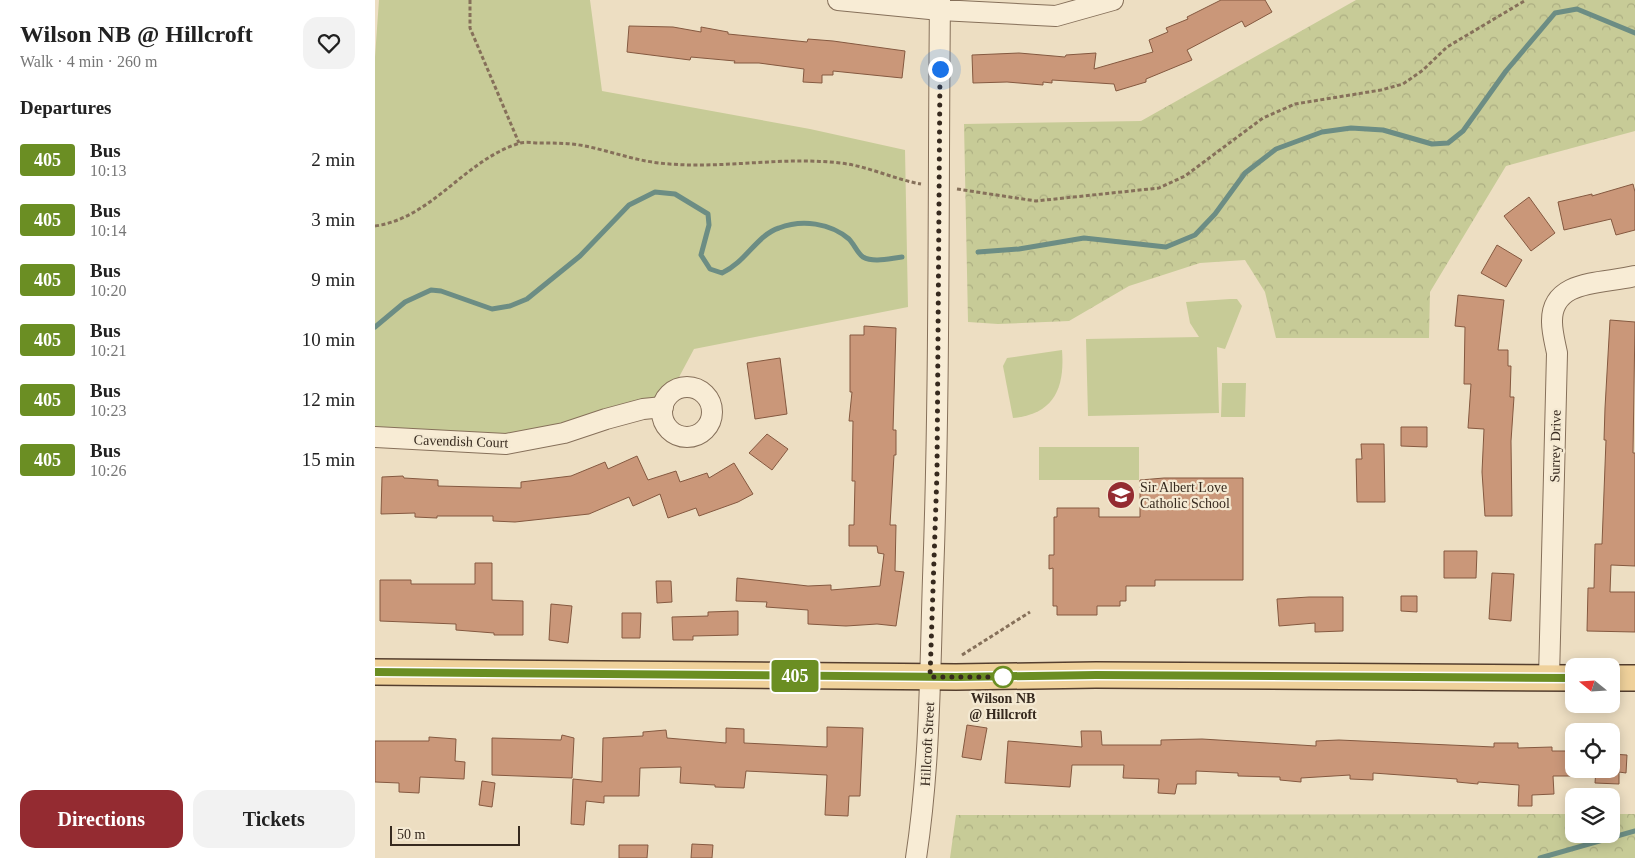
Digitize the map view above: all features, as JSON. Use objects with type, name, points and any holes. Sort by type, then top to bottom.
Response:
[{"type":"main road","points":[[375,672],[930,677],[1106,675],[1565,678]]},
{"type":"main road","points":[[1620,678],[1635,678]]},
{"type":"street","points":[[838,0],[940,5],[1056,16],[1107,4],[1113,0]]},
{"type":"street","name":"Hillcroft Street","points":[[916,858],[923,811],[937,472],[940,5]]},
{"type":"street","name":"Surrey Drive","points":[[1549,678],[1557,353],[1552,322],[1553,307],[1562,295],[1576,286],[1635,276]]},
{"type":"street","name":"Cavendish Court","points":[[375,437],[506,444],[564,433],[643,409],[663,407]]},
{"type":"path","points":[[469,0],[470,28],[519,143]]},
{"type":"path","points":[[963,190],[1037,201],[1159,188],[1185,176],[1263,118],[1295,104],[1381,90],[1403,84],[1423,70],[1447,47],[1526,0]]},
{"type":"path","points":[[375,226],[393,224],[424,208],[468,171],[488,158],[519,143],[585,146],[626,158],[685,165],[840,163],[873,169],[917,183]]},
{"type":"path","points":[[962,655],[1031,612]]},
{"type":"green space","points":[[379,0],[590,0],[602,91],[810,129],[905,150],[908,307],[694,349],[663,407],[506,444],[375,437],[375,57]]},
{"type":"green space","points":[[1356,0],[1635,0],[1635,131],[1506,166],[1430,292],[1429,338],[1276,338],[1265,292],[1245,260],[1200,263],[1129,286],[1069,321],[998,324],[968,322],[964,124],[1141,121]]},
{"type":"green space","points":[[1237,299],[1242,306],[1225,349],[1217,347],[1219,413],[1088,416],[1086,339],[1199,337],[1190,323],[1186,302]]},
{"type":"green space","points":[[1062,350],[1061,376],[1059,387],[1054,397],[1038,411],[1013,418],[1003,366],[1007,358]]},
{"type":"green space","points":[[1222,383],[1246,383],[1245,417],[1221,417]]},
{"type":"green space","points":[[1039,447],[1139,447],[1139,480],[1039,480]]},
{"type":"green space","points":[[1565,814],[1565,843],[1620,843],[1620,814],[1635,814],[1635,858],[950,858],[956,815]]},
{"type":"building","points":[[1221,0],[1265,0],[1272,12],[1245,27],[1242,21],[1187,50],[1192,60],[1146,79],[1146,82],[1116,91],[1114,84],[1052,80],[1052,83],[1043,82],[1043,85],[1007,82],[973,83],[972,55],[1019,53],[1065,57],[1066,55],[1096,53],[1094,69],[1153,52],[1149,40],[1168,32],[1166,28],[1188,19],[1187,17]]},
{"type":"building","points":[[629,26],[673,27],[701,32],[701,27],[728,32],[728,34],[807,42],[808,39],[833,41],[905,51],[902,78],[833,71],[833,75],[822,75],[822,83],[803,82],[804,69],[691,57],[690,60],[627,52]]},
{"type":"building","points":[[1633,184],[1635,192],[1635,230],[1616,235],[1611,219],[1564,230],[1558,202],[1592,194],[1592,196]]},
{"type":"building","points":[[1529,197],[1555,233],[1531,251],[1504,216]]},
{"type":"building","points":[[1497,245],[1522,260],[1506,287],[1481,273]]},
{"type":"building","points":[[1458,295],[1504,300],[1498,350],[1508,350],[1508,366],[1511,366],[1510,397],[1514,397],[1511,441],[1512,516],[1485,516],[1482,472],[1484,429],[1468,428],[1471,384],[1464,384],[1465,327],[1455,326]]},
{"type":"building","points":[[1610,320],[1635,322],[1633,453],[1635,453],[1635,566],[1611,565],[1610,592],[1635,592],[1635,632],[1587,631],[1588,588],[1594,588],[1595,544],[1602,544],[1606,440],[1604,440],[1605,408]]},
{"type":"building","points":[[864,326],[896,328],[893,430],[896,430],[896,455],[894,455],[890,525],[896,525],[895,571],[904,572],[896,626],[877,624],[846,626],[808,624],[808,610],[766,607],[767,602],[736,601],[737,578],[808,586],[831,585],[831,590],[880,586],[884,554],[878,553],[877,546],[849,546],[849,525],[854,525],[855,481],[852,481],[853,421],[849,421],[852,392],[850,392],[850,335],[864,335]]},
{"type":"building","points":[[780,358],[787,414],[755,419],[747,363]]},
{"type":"building","points":[[1401,427],[1427,427],[1427,447],[1401,446]]},
{"type":"building","points":[[767,434],[788,449],[772,470],[749,453]]},
{"type":"building","points":[[1361,444],[1384,444],[1385,502],[1357,502],[1356,459],[1362,459]]},
{"type":"building","points":[[637,456],[648,480],[676,471],[680,482],[707,473],[709,478],[734,463],[753,494],[738,502],[699,516],[696,508],[668,518],[660,494],[633,506],[629,497],[589,514],[515,522],[493,521],[493,516],[437,516],[437,518],[415,517],[415,513],[381,514],[382,477],[403,476],[404,478],[438,480],[438,486],[521,488],[521,482],[571,476],[605,462],[608,469]]},
{"type":"building","points":[[1164,478],[1243,478],[1243,580],[1155,580],[1155,586],[1126,586],[1126,601],[1120,601],[1120,606],[1097,606],[1097,615],[1057,615],[1057,606],[1053,606],[1053,568],[1049,569],[1049,555],[1054,555],[1054,517],[1057,517],[1057,508],[1099,508],[1099,517],[1140,517],[1140,480]]},
{"type":"building","points":[[1444,551],[1477,551],[1476,578],[1444,578]]},
{"type":"building","points":[[475,563],[492,563],[492,600],[523,601],[523,635],[494,635],[494,633],[456,630],[456,624],[380,621],[380,580],[411,580],[411,584],[475,584]]},
{"type":"building","points":[[1492,573],[1514,574],[1511,621],[1489,619]]},
{"type":"building","points":[[656,581],[671,581],[672,602],[657,603]]},
{"type":"building","points":[[1401,596],[1417,596],[1417,612],[1401,611]]},
{"type":"building","points":[[1343,597],[1343,631],[1315,632],[1315,623],[1279,626],[1277,599]]},
{"type":"building","points":[[551,604],[572,606],[568,643],[549,640]]},
{"type":"building","points":[[738,611],[738,635],[693,636],[693,640],[673,640],[672,617],[708,616],[708,612]]},
{"type":"building","points":[[622,613],[641,613],[640,638],[622,638]]},
{"type":"building","points":[[967,725],[987,728],[981,760],[962,757]]},
{"type":"building","points":[[827,727],[863,728],[860,796],[849,796],[848,816],[825,815],[827,775],[746,771],[744,788],[715,787],[715,785],[680,783],[681,767],[640,768],[639,796],[604,796],[604,803],[586,801],[584,825],[571,824],[573,779],[602,782],[603,738],[643,736],[643,732],[666,730],[667,738],[726,743],[726,728],[744,729],[744,743],[827,747]]},
{"type":"building","points":[[1081,731],[1101,731],[1102,745],[1161,745],[1161,740],[1202,739],[1316,746],[1316,741],[1339,740],[1494,747],[1494,743],[1518,743],[1518,748],[1552,747],[1552,751],[1565,751],[1565,776],[1553,776],[1554,794],[1532,795],[1532,806],[1518,806],[1519,785],[1478,782],[1478,784],[1457,782],[1457,779],[1373,773],[1373,780],[1350,779],[1350,775],[1301,778],[1301,782],[1280,780],[1280,777],[1238,776],[1238,773],[1196,771],[1196,784],[1177,784],[1175,794],[1158,793],[1159,779],[1123,778],[1124,765],[1072,765],[1070,787],[1005,783],[1008,741],[1082,747]]},
{"type":"building","points":[[562,735],[574,738],[572,778],[492,775],[492,738],[561,740]]},
{"type":"building","points":[[429,737],[456,739],[455,761],[465,762],[464,779],[420,777],[419,793],[399,792],[399,783],[375,782],[375,741],[429,741]]},
{"type":"building","points":[[1620,755],[1627,755],[1626,773],[1620,772]]},
{"type":"building","points":[[1595,778],[1619,778],[1619,784],[1595,783]]},
{"type":"building","points":[[482,781],[495,783],[492,807],[479,805]]},
{"type":"building","points":[[692,844],[713,845],[712,858],[691,858]]},
{"type":"building","points":[[619,845],[648,845],[647,858],[619,858]]},
{"type":"waterway","points":[[978,252],[1019,249],[1084,238],[1166,247],[1195,235],[1215,214],[1245,173],[1276,149],[1322,132],[1351,128],[1383,130],[1432,144],[1448,143],[1463,131],[1506,71],[1555,13],[1577,9],[1635,33]]},
{"type":"waterway","points":[[375,327],[405,302],[431,290],[441,291],[492,309],[510,306],[527,299],[580,256],[629,205],[655,192],[675,194],[708,214],[709,225],[701,255],[710,269],[722,273],[738,262],[771,231],[788,225],[806,223],[833,229],[849,239],[861,256],[867,259],[877,260],[902,257]]},
{"type":"waterway","points":[[1540,858],[1635,831]]},
{"type":"bus line","name":"405","points":[[375,672],[956,677],[1096,675],[1565,678]]},
{"type":"place","name":"Sir Albert Love Catholic School","points":[[1121,495]]},
{"type":"place","name":"Wilson NB @ Hillcroft","points":[[1003,677]]},
{"type":"route","points":[[940,69],[937,472],[930,677],[1005,677],[1003,677]]}]
